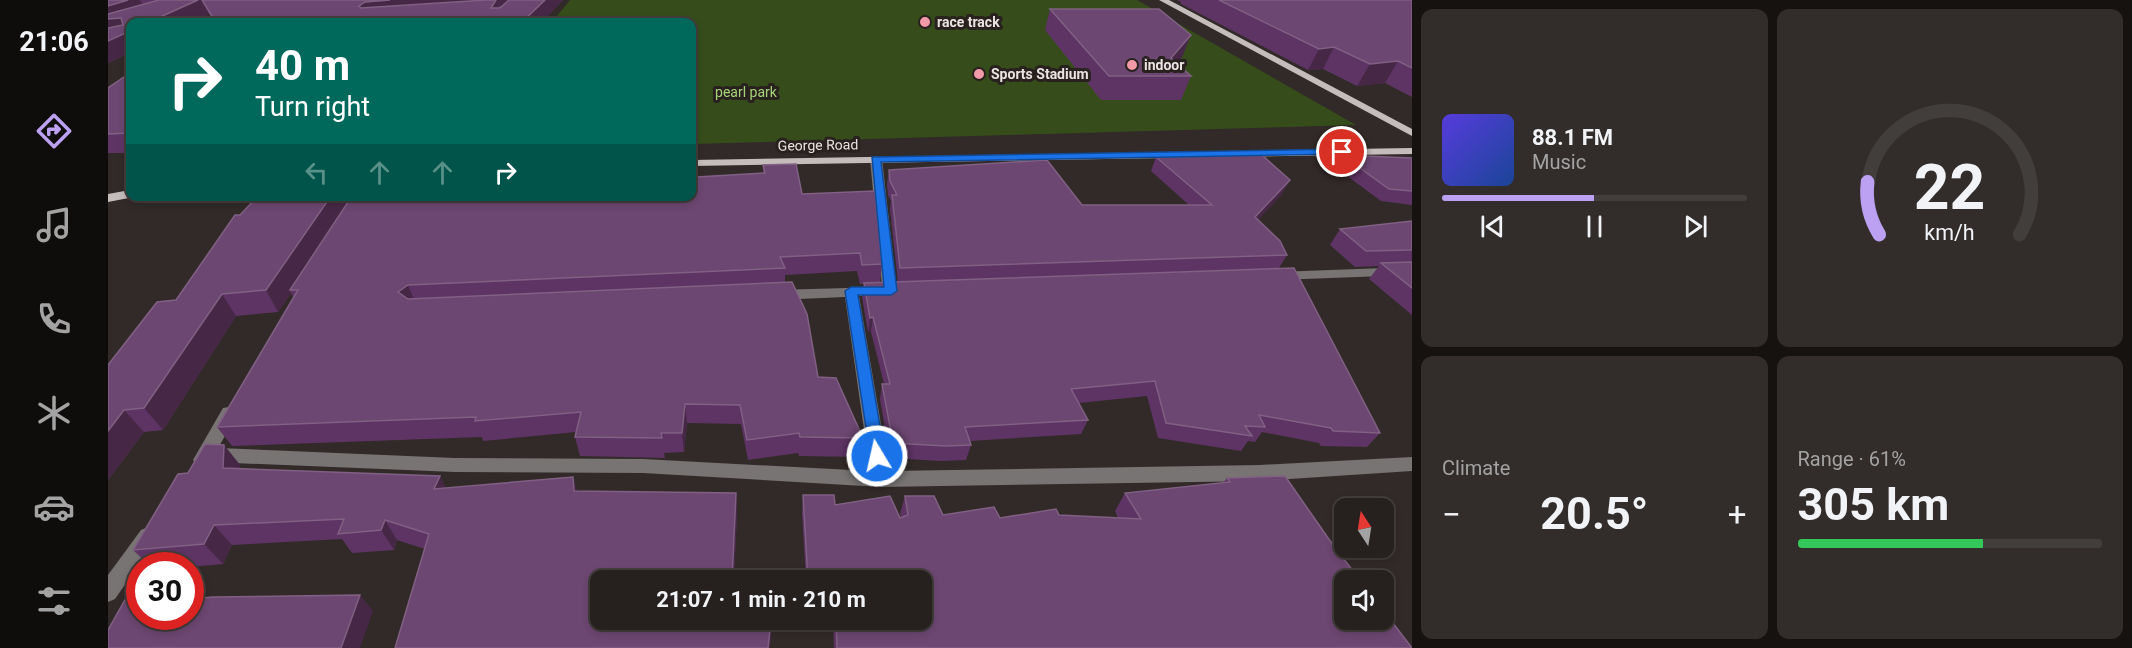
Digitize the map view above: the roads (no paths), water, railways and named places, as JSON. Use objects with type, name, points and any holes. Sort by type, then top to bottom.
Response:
[{"type":"main road","points":[[1163,0],[1412,133]]},
{"type":"main road","name":"George Road","points":[[696,163],[1412,151]]},
{"type":"main road","points":[[108,198],[126,195]]},
{"type":"street","points":[[757,296],[896,290],[876,159]]},
{"type":"street","points":[[1258,277],[1412,271]]},
{"type":"street","points":[[851,291],[881,479]]},
{"type":"street","points":[[193,473],[206,455],[240,393]]},
{"type":"street","points":[[206,455],[455,465],[644,466],[881,479],[1260,473],[1412,464]]},
{"type":"street","points":[[108,592],[160,519]]},
{"type":"place","name":"race track","points":[[925,22]]},
{"type":"place","name":"indoor","points":[[1132,65]]},
{"type":"place","name":"Sports Stadium","points":[[979,74]]},
{"type":"park label","name":"pearl park","points":[[746,92]]}]
